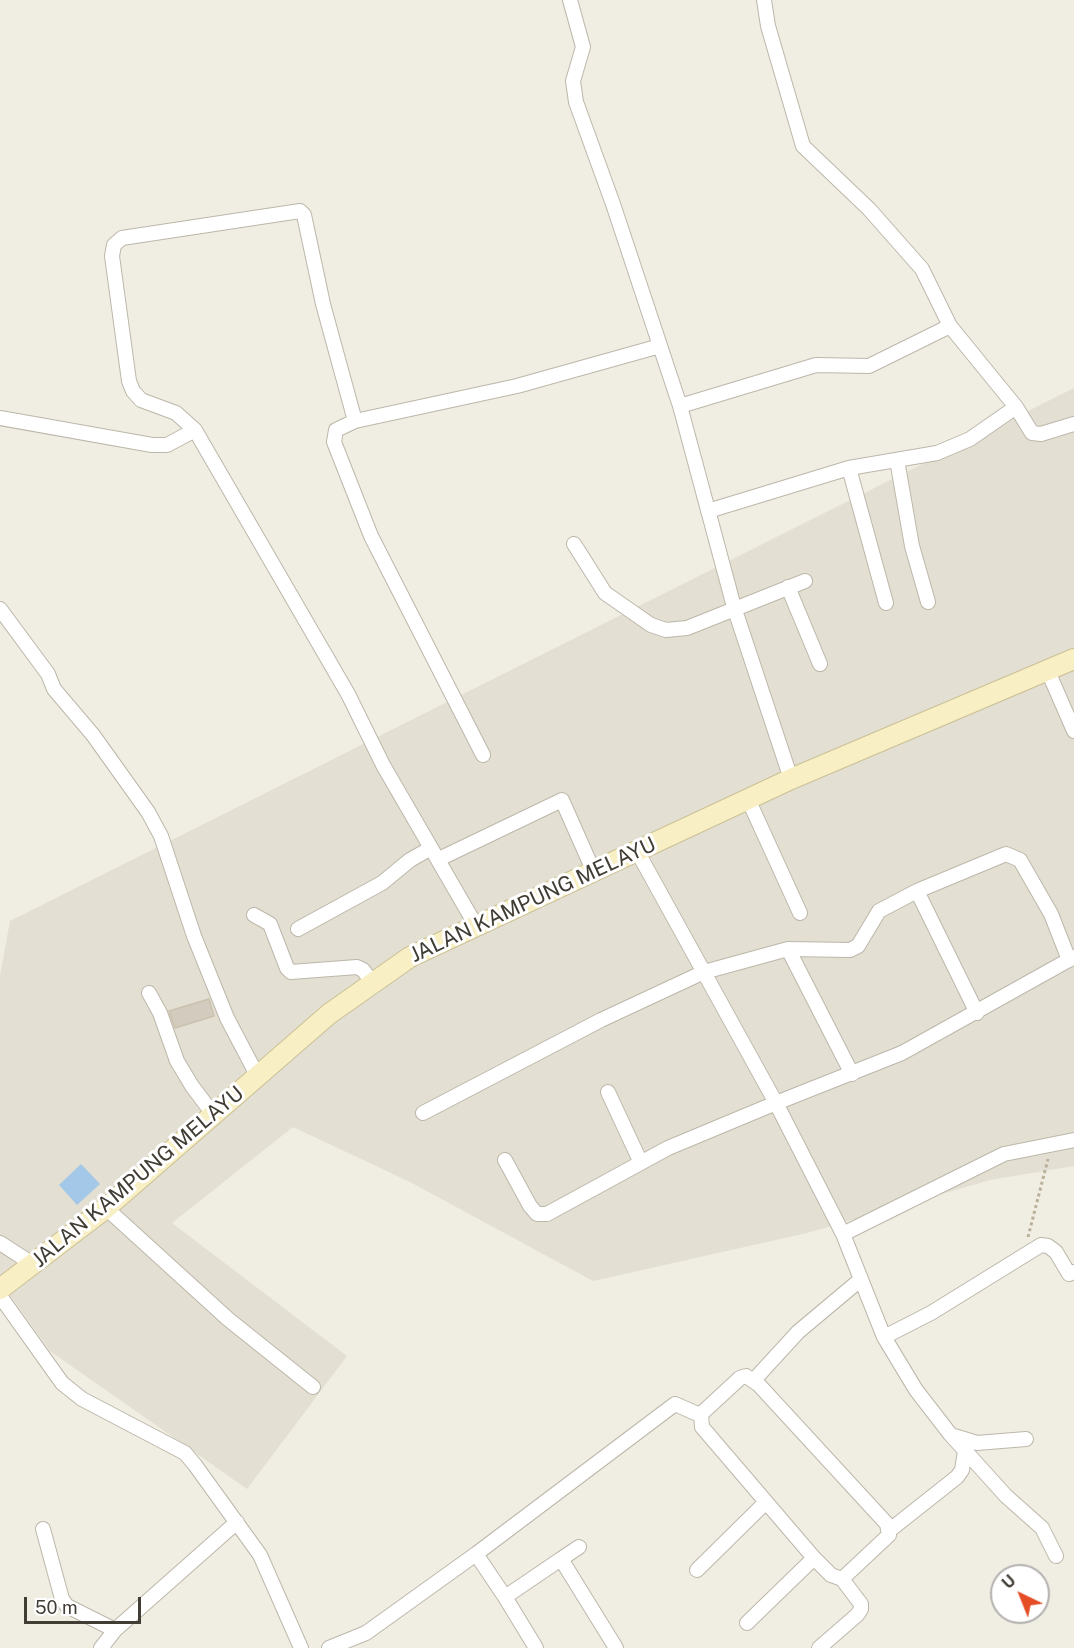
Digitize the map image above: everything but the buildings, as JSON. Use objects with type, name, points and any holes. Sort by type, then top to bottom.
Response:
[{"type":"main road","name":"JALAN KAMPUNG MELAYU","points":[[0,1289],[106,1209],[257,1075],[338,1007],[410,957],[475,924],[791,779],[1074,659]]},
{"type":"street","points":[[570,0],[583,47],[573,81],[576,102],[680,406],[734,607],[791,779]]},
{"type":"street","points":[[764,0],[768,26],[803,146],[869,209],[922,269],[950,326],[1016,407],[1032,433],[1041,434],[1074,424]]},
{"type":"street","points":[[355,421],[323,304],[304,215],[295,210],[122,238],[114,245],[112,256],[129,381],[141,400],[176,413],[195,430],[348,694],[383,765],[475,924]]},
{"type":"street","points":[[680,406],[816,365],[869,366],[950,326]]},
{"type":"street","points":[[483,755],[371,536],[334,442],[336,430],[355,421],[517,386],[660,346]]},
{"type":"street","points":[[708,511],[849,468],[937,453],[970,439],[1016,407]]},
{"type":"street","points":[[0,418],[152,446],[167,445],[195,430]]},
{"type":"street","points":[[897,460],[912,546],[928,602]]},
{"type":"street","points":[[849,468],[886,603]]},
{"type":"street","points":[[574,544],[605,593],[651,625],[666,630],[687,628],[734,607],[805,581]]},
{"type":"street","points":[[788,587],[820,664]]},
{"type":"street","points":[[0,609],[48,674],[54,689],[93,735],[148,812],[161,836],[194,936],[226,1018],[257,1075]]},
{"type":"street","points":[[1047,669],[1074,731]]},
{"type":"street","points":[[748,799],[800,913]]},
{"type":"street","points":[[297,929],[382,883],[410,861],[435,854],[562,800],[593,870]]},
{"type":"street","points":[[638,851],[776,1103],[843,1234],[884,1337],[916,1390],[950,1434],[1006,1496],[1042,1528],[1056,1556]]},
{"type":"street","points":[[423,1113],[601,1020],[704,972],[788,949],[850,951],[858,946],[879,911],[917,891],[1006,855],[1015,856],[1020,860],[1051,914],[1072,958],[902,1053],[668,1148],[547,1214],[537,1214],[530,1206],[505,1160]]},
{"type":"street","points":[[917,891],[977,1013]]},
{"type":"street","points":[[254,915],[270,924],[287,969],[291,972],[357,968],[363,970],[373,983]]},
{"type":"street","points":[[788,949],[852,1074]]},
{"type":"street","points":[[149,993],[177,1061],[213,1114]]},
{"type":"street","points":[[608,1092],[640,1163]]},
{"type":"street","points":[[843,1234],[1015,1150],[1074,1140]]},
{"type":"street","points":[[106,1209],[228,1319],[313,1387]]},
{"type":"street","points":[[0,1243],[34,1265]]},
{"type":"street","points":[[884,1337],[931,1313],[1024,1253],[1041,1245],[1048,1246],[1056,1252],[1072,1277]]},
{"type":"street","points":[[754,1380],[798,1332],[860,1280]]},
{"type":"street","points":[[0,1296],[62,1383],[82,1399],[185,1453],[260,1555],[301,1648]]},
{"type":"street","points":[[700,1415],[740,1378],[746,1376],[754,1380],[890,1530]]},
{"type":"street","points":[[329,1648],[366,1634],[675,1404],[700,1415]]},
{"type":"street","points":[[700,1415],[702,1427],[814,1558],[831,1575],[842,1578],[861,1604],[861,1609],[819,1648]]},
{"type":"street","points":[[950,1434],[977,1443],[1026,1439]]},
{"type":"street","points":[[842,1578],[889,1535],[890,1530],[957,1477],[962,1470],[965,1451]]},
{"type":"street","points":[[698,1570],[766,1502]]},
{"type":"street","points":[[101,1648],[115,1630],[237,1522]]},
{"type":"street","points":[[43,1529],[62,1599],[67,1606],[115,1630]]},
{"type":"street","points":[[505,1597],[579,1548]]},
{"type":"street","points":[[476,1554],[536,1648]]},
{"type":"street","points":[[747,1623],[814,1558]]},
{"type":"street","points":[[561,1559],[616,1648]]},
{"type":"path","points":[[1024,1253],[1050,1145]]},
{"type":"shaded area","points":[[1074,388],[1074,1166],[990,1180],[807,1233],[593,1281],[410,1182],[293,1127],[172,1223],[347,1356],[247,1489],[50,1351],[0,1281],[0,976],[10,921]]},
{"type":"water","points":[[81,1164],[100,1184],[77,1205],[59,1185]]}]
